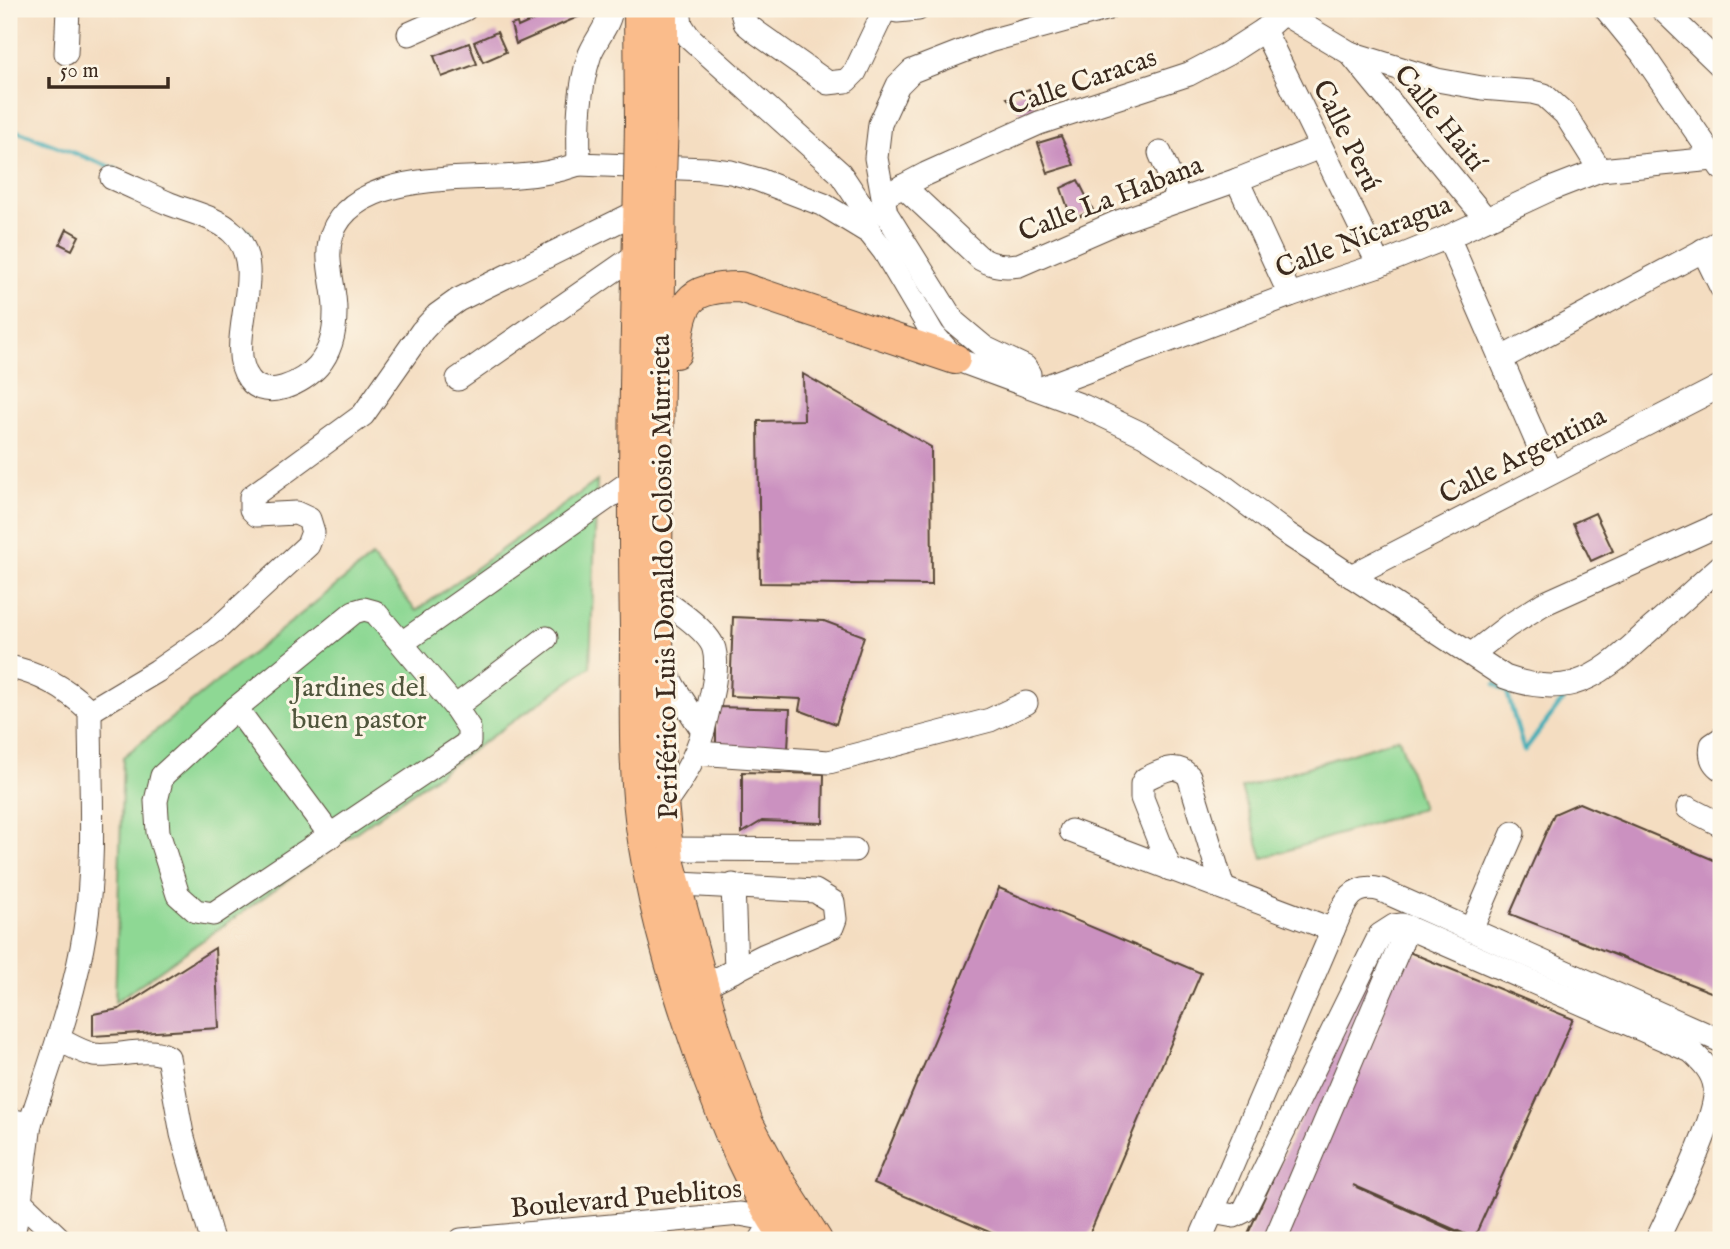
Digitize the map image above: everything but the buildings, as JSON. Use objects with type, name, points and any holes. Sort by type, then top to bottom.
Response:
[{"type":"main road","name":"Periférico Luis Donaldo Colosio Murrieta","points":[[643,12],[651,120],[646,486],[651,808],[663,883],[727,1130],[774,1234]]},
{"type":"main road","points":[[646,486],[680,316],[688,302],[709,288],[740,287],[955,359]]},
{"type":"main road","name":"Periférico Luis Donaldo Colosio Murrieta","points":[[646,590],[659,658],[651,808]]},
{"type":"main road","name":"Periférico Luis Donaldo Colosio Murrieta","points":[[692,992],[715,1029],[748,1123],[815,1240]]},
{"type":"main road","points":[[777,1177],[774,1234],[815,1240]]},
{"type":"street","points":[[66,52],[68,9]]},
{"type":"street","points":[[409,34],[466,9]]},
{"type":"street","points":[[741,9],[746,23],[756,32],[828,83],[846,81],[856,72],[885,9],[918,9]]},
{"type":"street","points":[[1033,387],[1025,367],[985,348],[954,322],[886,213],[893,191],[876,158],[880,124],[898,85],[912,71],[989,41],[1105,9]]},
{"type":"street","points":[[1606,9],[1642,53],[1718,160]]},
{"type":"street","points":[[1662,9],[1721,66]]},
{"type":"street","points":[[1284,11],[1350,53],[1437,80],[1544,95],[1565,114],[1600,170]]},
{"type":"street","name":"Calle Caracas","points":[[893,191],[1039,123],[1189,74],[1264,30],[1284,11]]},
{"type":"street","points":[[579,164],[579,106],[583,80],[596,40],[643,12],[681,25],[689,37],[841,173],[862,206],[870,233]]},
{"type":"street","name":"Calle Perú","points":[[1264,30],[1379,265]]},
{"type":"street","name":"Calle Haití","points":[[1350,53],[1486,219]]},
{"type":"street","name":"Calle La Habana","points":[[893,191],[981,259],[992,265],[1006,267],[1019,265],[1118,222],[1320,148]]},
{"type":"street","points":[[1160,153],[1180,200]]},
{"type":"street","name":"Calle Nicaragua","points":[[1033,387],[1379,265],[1448,237],[1551,188],[1600,170],[1718,160]]},
{"type":"street","points":[[112,178],[214,220],[232,232],[244,246],[248,282],[241,348],[244,370],[255,386],[271,390],[299,381],[317,367],[328,350],[335,330],[336,302],[328,263],[331,235],[342,215],[378,191],[415,183],[553,173],[579,164],[731,172],[824,205],[870,233],[884,250],[933,334],[955,359],[1093,411],[1144,435],[1218,482],[1286,533],[1505,677],[1548,687],[1576,682],[1592,675],[1614,661],[1721,566]]},
{"type":"street","points":[[1237,180],[1290,295]]},
{"type":"street","points":[[90,711],[157,671],[215,631],[308,545],[313,532],[309,519],[296,513],[257,515],[251,509],[251,497],[263,485],[363,415],[422,331],[437,316],[458,300],[650,192]]},
{"type":"street","points":[[1448,237],[1550,471]]},
{"type":"street","points":[[1500,359],[1712,245],[1721,287]]},
{"type":"street","points":[[458,379],[649,246]]},
{"type":"street","name":"Calle Argentina","points":[[1351,576],[1550,471],[1721,386]]},
{"type":"street","points":[[402,643],[646,486]]},
{"type":"street","points":[[1472,654],[1508,626],[1543,604],[1721,524]]},
{"type":"street","points":[[646,590],[709,639],[713,647],[715,669],[700,742],[683,778],[651,808]]},
{"type":"street","points":[[370,609],[375,612],[402,643],[455,707],[469,728],[469,742],[213,914],[196,911],[178,895],[158,832],[157,790],[162,776],[175,761],[236,708],[359,610],[370,609]]},
{"type":"street","points":[[455,707],[546,638]]},
{"type":"street","points":[[659,658],[700,742]]},
{"type":"street","points":[[9,667],[33,672],[52,681],[74,695],[90,711],[90,862],[86,927],[78,971],[58,1039],[19,1122],[20,1201],[12,1240]]},
{"type":"street","points":[[700,742],[829,762],[990,720],[1026,703]]},
{"type":"street","points":[[236,708],[331,836]]},
{"type":"street","points":[[1721,739],[1711,750],[1713,760],[1721,769]]},
{"type":"street","points":[[1171,869],[1141,790],[1145,779],[1177,768],[1183,769],[1189,776],[1223,888]]},
{"type":"street","points":[[1688,808],[1721,825]]},
{"type":"street","points":[[1071,831],[1333,930]]},
{"type":"street","points":[[1471,930],[1513,833]]},
{"type":"street","points":[[656,849],[854,850]]},
{"type":"street","points":[[663,883],[815,891],[833,902],[835,919],[832,927],[765,955],[692,992]]},
{"type":"street","points":[[733,885],[736,970]]},
{"type":"street","points":[[1200,1240],[1333,930],[1345,904],[1353,893],[1362,888],[1372,887],[1721,1041]]},
{"type":"street","points":[[1212,1212],[1234,1216],[1244,1211],[1380,936],[1394,926],[1408,927],[1691,1051],[1709,1069],[1715,1086],[1714,1103],[1657,1240]]},
{"type":"street","points":[[1275,1240],[1408,927]]},
{"type":"street","points":[[58,1039],[82,1052],[95,1055],[154,1053],[168,1057],[182,1134],[212,1240]]},
{"type":"street","points":[[20,1201],[61,1240]]},
{"type":"street","name":"Boulevard Pueblitos","points":[[461,1240],[512,1239],[731,1214],[749,1214],[774,1234]]},
{"type":"green space","name":"Jardines del buen pastor","points":[[597,481],[590,667],[115,1002],[123,757],[372,557],[416,611]]},
{"type":"green space","points":[[1399,738],[1422,808],[1263,858],[1241,788]]},
{"type":"waterway","points":[[9,128],[116,169]]},
{"type":"waterway","points":[[241,228],[250,233],[253,244]]},
{"type":"waterway","points":[[1495,684],[1507,692],[1524,751],[1569,692]]}]
